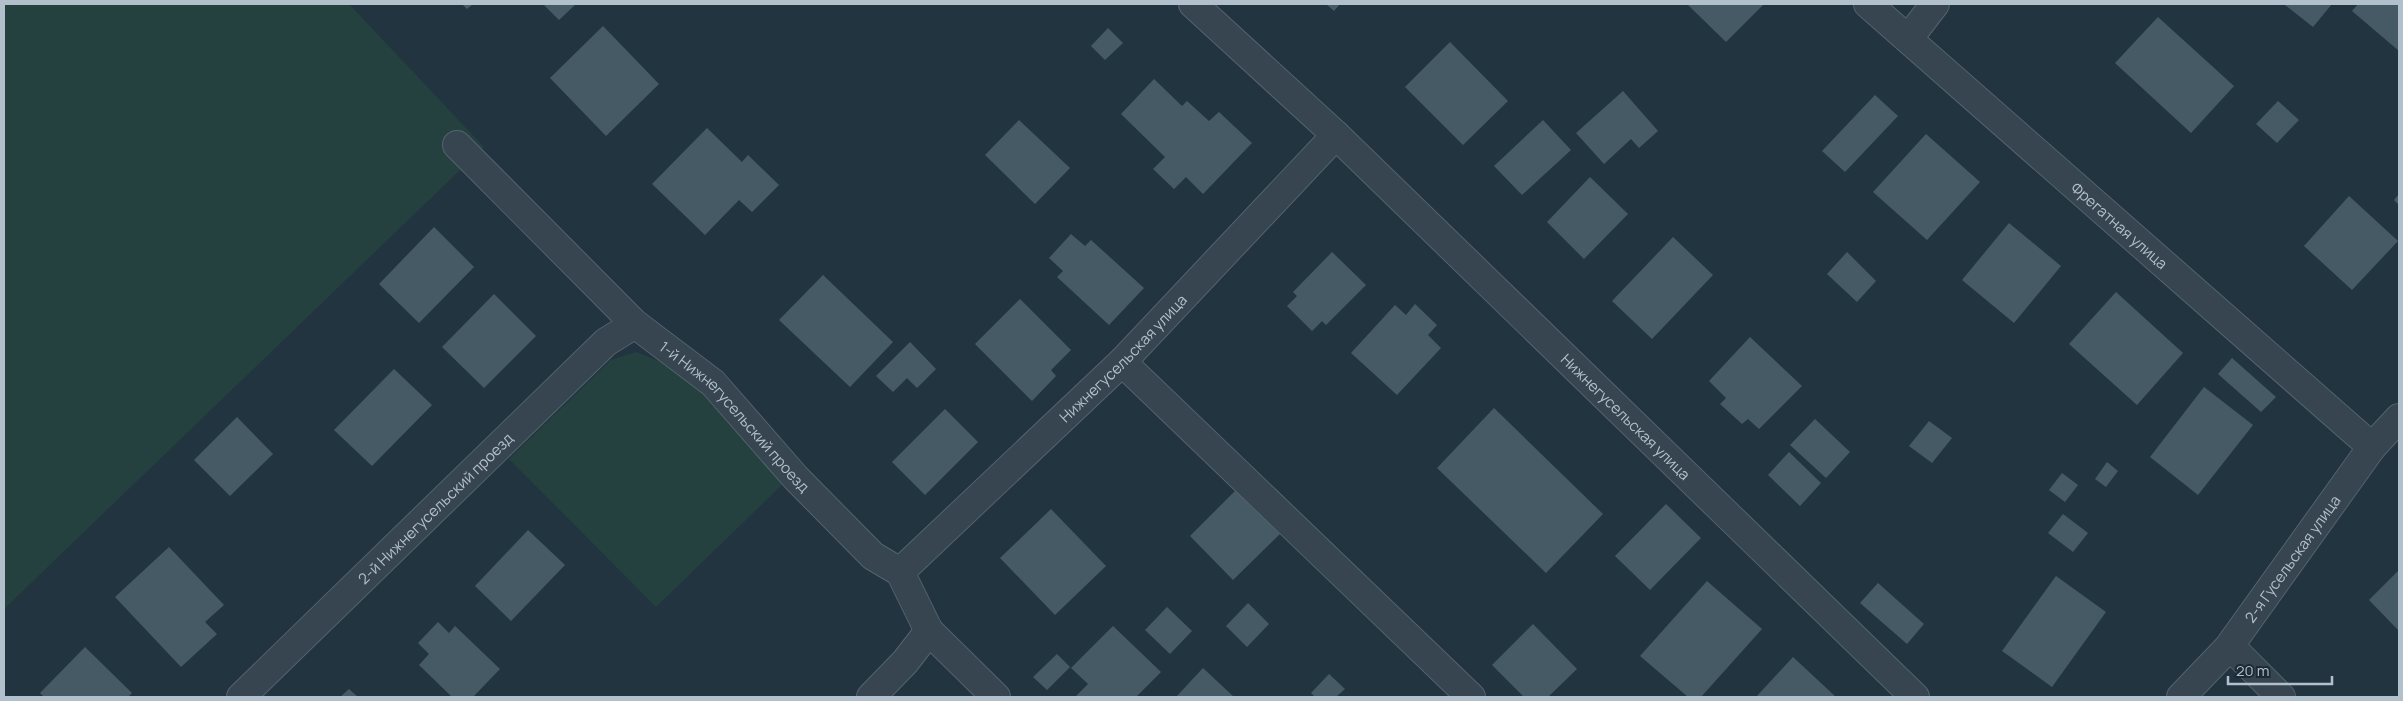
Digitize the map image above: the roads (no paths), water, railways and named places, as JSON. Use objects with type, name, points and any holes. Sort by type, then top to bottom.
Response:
[{"type":"street","name":"Нижнегусельская улица","points":[[1193,4],[1336,135],[1915,697]]},
{"type":"street","name":"Фрегатная улица","points":[[1868,4],[2372,447]]},
{"type":"street","points":[[1908,39],[1935,4]]},
{"type":"street","name":"Нижнегусельская улица","points":[[900,572],[1122,362],[1336,135]]},
{"type":"street","name":"1-й Нижнегусельский проезд","points":[[457,145],[635,324],[713,383],[796,478],[873,556],[900,572]]},
{"type":"street","name":"2-й Нижнегусельский проезд","points":[[242,697],[606,342],[635,324]]},
{"type":"street","points":[[1122,362],[1471,697]]},
{"type":"street","name":"2-я Гусельская улица","points":[[2181,697],[2228,648],[2372,447],[2399,418]]},
{"type":"street","points":[[900,572],[929,630],[996,697]]},
{"type":"street","points":[[871,697],[905,662],[929,630]]},
{"type":"street","points":[[2228,648],[2240,656],[2281,697]]}]
